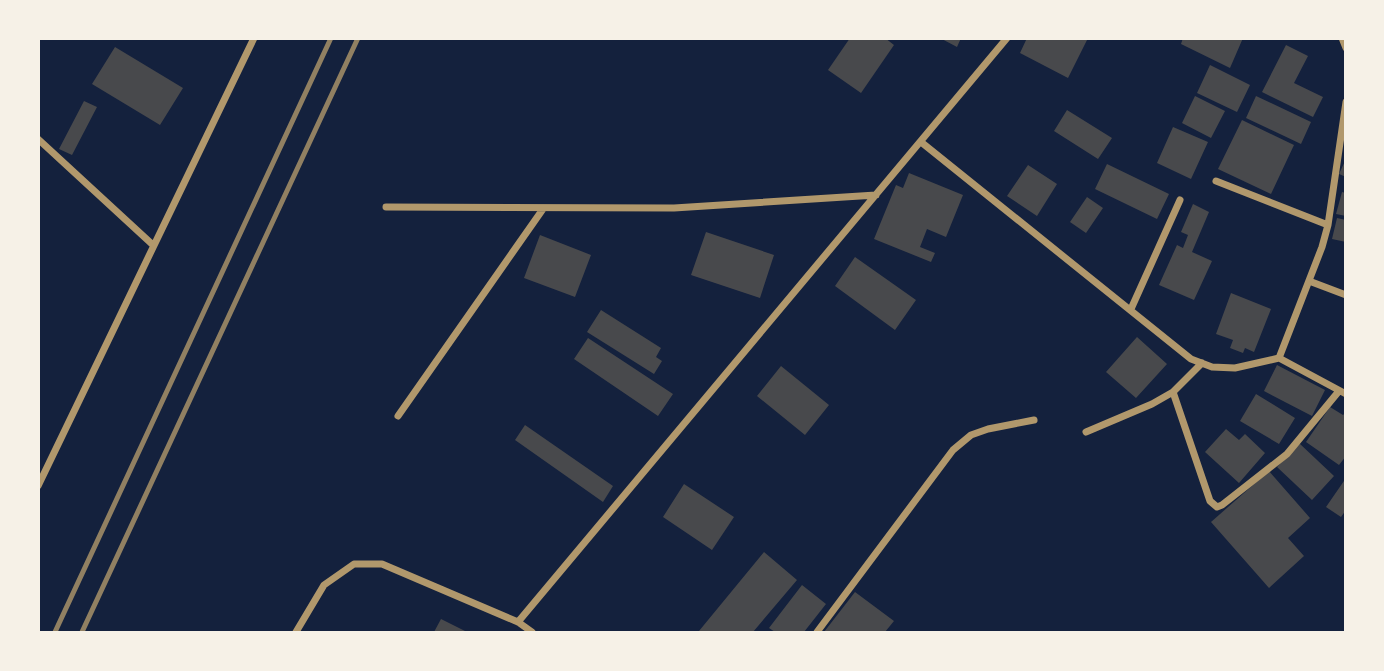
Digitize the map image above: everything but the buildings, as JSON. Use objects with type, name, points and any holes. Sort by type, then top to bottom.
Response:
[{"type":"street","points":[[38,485],[254,38]]},
{"type":"street","points":[[518,622],[1007,38]]},
{"type":"street","points":[[1342,38],[1346,48]]},
{"type":"street","points":[[1279,358],[1328,225],[1346,102]]},
{"type":"street","points":[[38,139],[153,245]]},
{"type":"street","points":[[921,142],[1191,359],[1212,368],[1235,368],[1279,358],[1342,393],[1287,454],[1217,507],[1210,501],[1173,392]]},
{"type":"street","points":[[1216,181],[1328,225]]},
{"type":"street","points":[[386,207],[674,208],[876,195]]},
{"type":"street","points":[[1131,309],[1180,201]]},
{"type":"street","points":[[398,416],[543,209]]},
{"type":"street","points":[[1309,281],[1346,295]]},
{"type":"street","points":[[1086,432],[1152,404],[1173,392],[1202,363]]},
{"type":"street","points":[[817,632],[953,450],[971,435],[1034,420]]},
{"type":"street","points":[[296,632],[324,585],[354,564],[382,565],[518,622],[532,632]]},
{"type":"railway","points":[[55,632],[331,38]]},
{"type":"railway","points":[[82,632],[358,38]]}]
